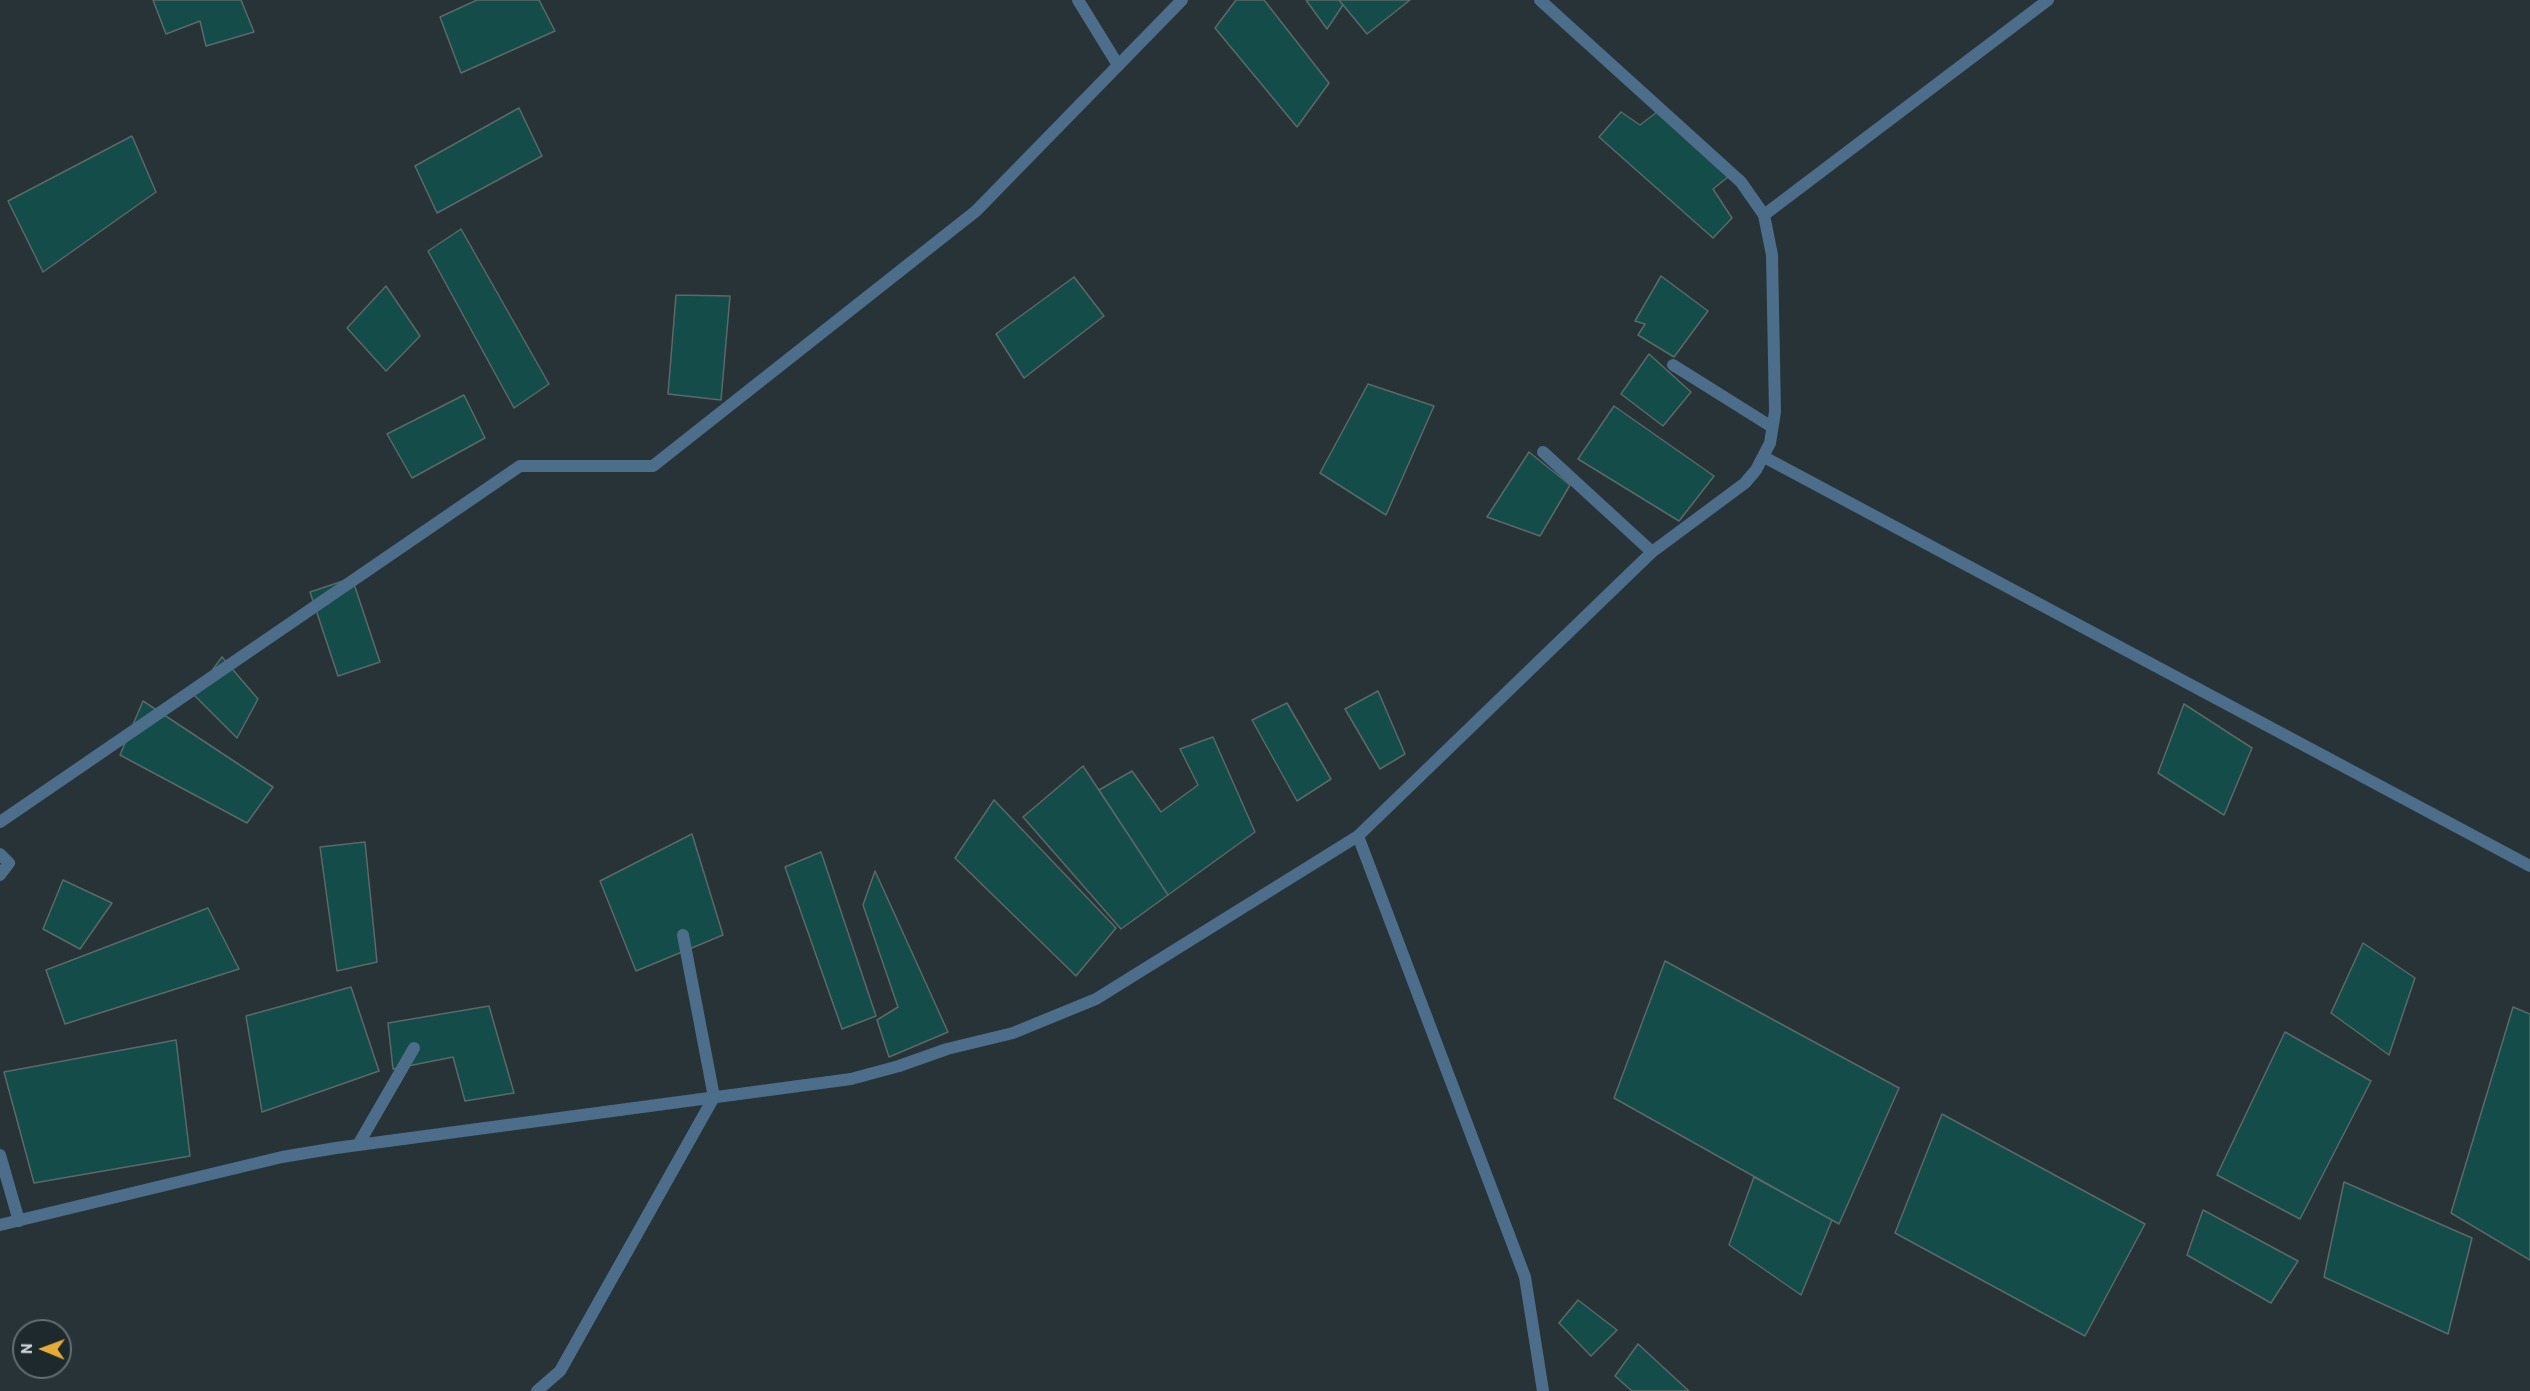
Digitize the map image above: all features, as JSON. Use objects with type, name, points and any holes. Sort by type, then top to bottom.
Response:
[{"type":"street","points":[[1078,0],[1118,65]]},
{"type":"street","points":[[0,822],[520,466],[653,466],[976,211],[1182,0]]},
{"type":"street","points":[[0,1226],[282,1157],[851,1079],[898,1066],[947,1048],[1013,1033],[1096,999],[1358,836],[1652,552],[1734,493],[1756,470],[1770,443],[1775,412],[1772,255],[1764,215],[1741,182],[1540,0]]},
{"type":"street","points":[[1764,215],[2048,0]]},
{"type":"street","points":[[1673,364],[1772,427]]},
{"type":"street","points":[[1542,452],[1652,552]]},
{"type":"street","points":[[1764,457],[2530,866]]},
{"type":"street","points":[[1358,836],[1525,1277],[1543,1391]]},
{"type":"street","points":[[0,854],[9,863],[0,875]]},
{"type":"street","points":[[537,1391],[560,1371],[714,1097],[683,935]]},
{"type":"street","points":[[358,1145],[414,1048]]},
{"type":"street","points":[[0,1155],[20,1221]]},
{"type":"building","points":[[153,0],[241,0],[254,32],[206,46],[200,21],[166,34]]},
{"type":"building","points":[[477,0],[539,0],[555,31],[461,73],[440,17]]},
{"type":"building","points":[[1236,0],[1264,0],[1329,83],[1297,127],[1215,28]]},
{"type":"building","points":[[1306,0],[1339,0],[1343,5],[1327,29]]},
{"type":"building","points":[[1339,0],[1410,0],[1367,34]]},
{"type":"building","points":[[519,108],[542,156],[437,213],[415,166]]},
{"type":"building","points":[[1621,112],[1640,125],[1657,112],[1728,177],[1713,189],[1732,218],[1713,238],[1599,137]]},
{"type":"building","points":[[132,136],[156,192],[43,272],[8,201]]},
{"type":"building","points":[[461,229],[549,384],[514,408],[428,251]]},
{"type":"building","points":[[1661,276],[1708,311],[1674,357],[1638,335],[1645,324],[1635,321]]},
{"type":"building","points":[[1074,277],[1104,316],[1024,378],[996,334]]},
{"type":"building","points":[[386,286],[420,336],[386,371],[347,328]]},
{"type":"building","points":[[676,295],[730,296],[721,400],[668,394]]},
{"type":"building","points":[[1649,354],[1691,392],[1663,426],[1621,394]]},
{"type":"building","points":[[1368,384],[1434,406],[1386,515],[1320,473]]},
{"type":"building","points":[[464,395],[485,438],[412,478],[387,434]]},
{"type":"building","points":[[1614,406],[1714,476],[1679,521],[1578,459]]},
{"type":"building","points":[[1529,452],[1570,485],[1540,536],[1487,517]]},
{"type":"building","points":[[352,578],[380,662],[338,676],[310,592]]},
{"type":"building","points":[[222,657],[258,699],[237,738],[194,695]]},
{"type":"building","points":[[1378,691],[1405,754],[1380,769],[1345,709]]},
{"type":"building","points":[[143,701],[273,787],[247,823],[120,755]]},
{"type":"building","points":[[1287,703],[1331,779],[1297,801],[1252,720]]},
{"type":"building","points":[[2184,704],[2252,748],[2224,815],[2158,773]]},
{"type":"building","points":[[1213,737],[1255,832],[1168,895],[1099,790],[1132,771],[1161,812],[1198,785],[1180,749]]},
{"type":"building","points":[[1083,766],[1168,895],[1121,929],[1023,817]]},
{"type":"building","points":[[994,800],[1116,928],[1076,976],[955,858]]},
{"type":"building","points":[[692,834],[723,935],[636,971],[600,881]]},
{"type":"building","points":[[365,842],[377,962],[337,971],[320,847]]},
{"type":"building","points":[[821,852],[876,1016],[842,1029],[785,867]]},
{"type":"building","points":[[875,871],[948,1032],[889,1057],[877,1020],[898,1007],[863,905]]},
{"type":"building","points":[[63,880],[112,903],[80,949],[43,929]]},
{"type":"building","points":[[208,908],[239,969],[65,1024],[46,970]]},
{"type":"building","points":[[2363,943],[2415,978],[2389,1055],[2331,1013]]},
{"type":"building","points":[[1665,961],[1899,1088],[1839,1224],[1614,1098]]},
{"type":"building","points":[[351,987],[379,1071],[262,1112],[246,1016]]},
{"type":"building","points":[[489,1006],[514,1093],[465,1101],[453,1057],[393,1069],[388,1023]]},
{"type":"building","points":[[2513,1007],[2530,1014],[2530,1260],[2451,1213]]},
{"type":"building","points":[[2285,1032],[2371,1081],[2300,1219],[2217,1175]]},
{"type":"building","points":[[176,1040],[190,1156],[34,1183],[4,1072]]},
{"type":"building","points":[[1942,1114],[2145,1224],[2085,1336],[1895,1233]]},
{"type":"building","points":[[1754,1177],[1832,1220],[1801,1295],[1729,1245]]},
{"type":"building","points":[[2344,1182],[2472,1238],[2448,1334],[2324,1277]]},
{"type":"building","points":[[2203,1210],[2298,1261],[2271,1303],[2187,1255]]},
{"type":"building","points":[[1578,1300],[1617,1330],[1591,1356],[1559,1323]]},
{"type":"building","points":[[1638,1344],[1689,1391],[1632,1391],[1615,1376]]}]
